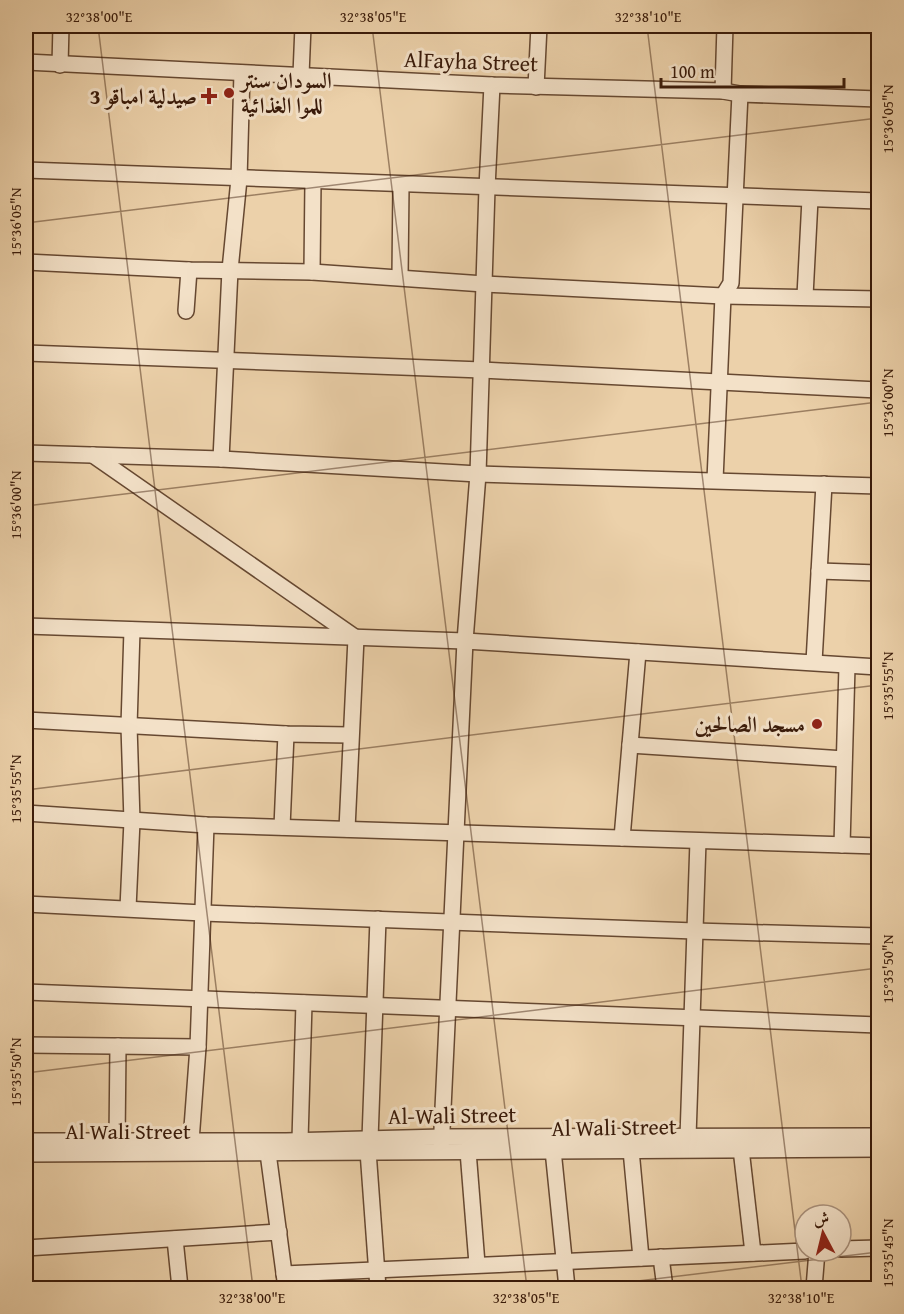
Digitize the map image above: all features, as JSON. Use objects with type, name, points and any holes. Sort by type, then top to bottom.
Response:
[{"type":"street","points":[[60,65],[61,26]]},
{"type":"street","points":[[301,75],[303,26]]},
{"type":"street","points":[[536,87],[539,26]]},
{"type":"street","points":[[723,91],[725,26]]},
{"type":"street","name":"AlFayha Street","points":[[26,62],[536,87],[723,91],[740,94],[879,99]]},
{"type":"street","points":[[221,459],[230,270],[239,179],[242,73]]},
{"type":"street","points":[[442,1144],[465,641],[478,474],[492,85]]},
{"type":"street","points":[[715,480],[723,296],[731,283],[740,94]]},
{"type":"street","points":[[26,170],[879,201]]},
{"type":"street","points":[[312,272],[313,182]]},
{"type":"street","points":[[400,277],[401,185]]},
{"type":"street","points":[[805,296],[810,200]]},
{"type":"street","points":[[26,262],[189,270],[312,272],[484,284],[723,296],[879,299]]},
{"type":"street","points":[[186,311],[189,270]]},
{"type":"street","points":[[26,353],[482,370],[879,390]]},
{"type":"street","points":[[26,453],[221,459],[478,474],[879,486]]},
{"type":"street","points":[[93,455],[356,638]]},
{"type":"street","points":[[814,662],[824,484]]},
{"type":"street","points":[[819,571],[879,573]]},
{"type":"street","points":[[26,626],[465,641],[879,667]]},
{"type":"street","points":[[128,908],[132,820],[129,726],[132,630]]},
{"type":"street","points":[[347,829],[356,638]]},
{"type":"street","points":[[622,838],[638,652]]},
{"type":"street","points":[[842,845],[847,666]]},
{"type":"street","points":[[26,720],[286,734],[350,735]]},
{"type":"street","points":[[282,827],[286,734]]},
{"type":"street","points":[[630,745],[844,759]]},
{"type":"street","points":[[26,813],[206,825],[879,846]]},
{"type":"street","points":[[191,1141],[198,1047],[206,825]]},
{"type":"street","points":[[687,1137],[698,841]]},
{"type":"street","points":[[26,904],[203,913],[879,936]]},
{"type":"street","points":[[378,919],[369,1145],[378,1288]]},
{"type":"street","points":[[26,992],[879,1025]]},
{"type":"street","points":[[300,1140],[304,1003]]},
{"type":"street","points":[[26,1045],[198,1047]]},
{"type":"street","points":[[117,1141],[118,1046]]},
{"type":"street","name":"Al-Wali Street","points":[[26,1142],[300,1140],[369,1145],[687,1137],[879,1136]]},
{"type":"street","name":"Al Wali Street","points":[[442,1144],[468,1151],[879,1149]]},
{"type":"street","name":"Al Wali Street","points":[[26,1154],[268,1153],[369,1145]]},
{"type":"street","points":[[741,1149],[753,1253]]},
{"type":"street","points":[[553,1150],[567,1288]]},
{"type":"street","points":[[631,1150],[641,1258]]},
{"type":"street","points":[[468,1151],[477,1264]]},
{"type":"street","points":[[268,1153],[285,1281],[376,1270],[477,1264],[793,1251]]},
{"type":"street","points":[[26,1248],[279,1232]]},
{"type":"street","points":[[175,1239],[180,1288]]},
{"type":"street","points":[[853,1249],[879,1248]]},
{"type":"street","points":[[661,1257],[664,1288]]},
{"type":"street","points":[[814,1288],[816,1263]]},
{"type":"place","name":"السودان سنتر للموا الغذائية","points":[[229,93]]},
{"type":"place","name":"صيدلية امباقو 3","points":[[209,96]]},
{"type":"place","name":"مسجد الصالحين","points":[[817,724]]}]
